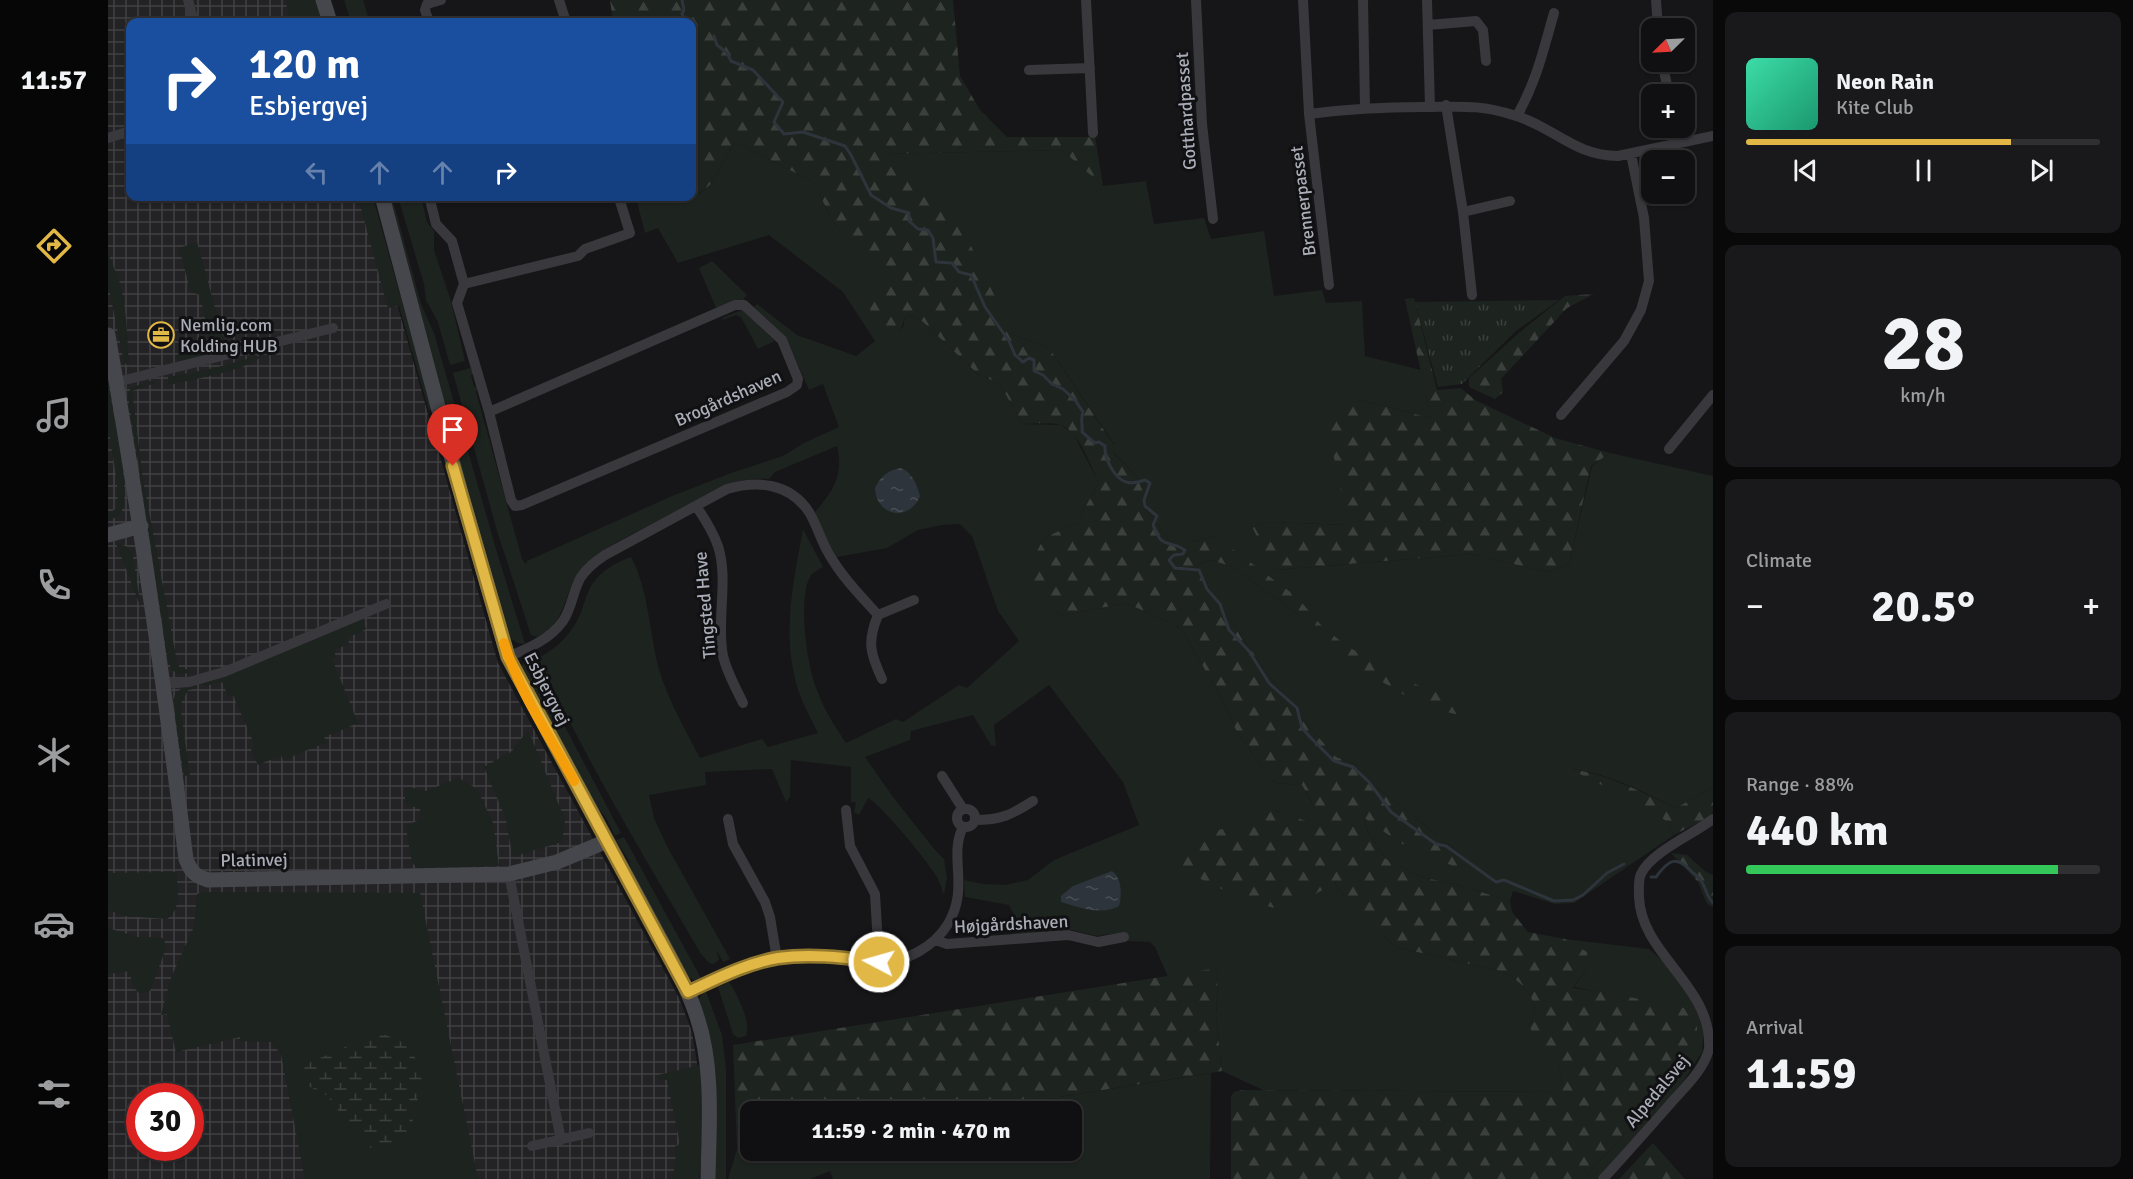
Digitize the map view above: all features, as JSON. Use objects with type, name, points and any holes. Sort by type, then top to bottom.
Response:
[{"type":"main road","points":[[323,0],[329,18]]},
{"type":"main road","name":"Esbjergvej","points":[[383,201],[459,488],[508,657],[688,992],[700,1027],[708,1071],[708,1179]]},
{"type":"main road","name":"Platinvej","points":[[108,335],[141,526],[186,859],[196,877],[208,880],[509,873],[556,862],[608,841]]},
{"type":"main road","points":[[108,535],[141,526]]},
{"type":"street","points":[[188,0],[193,18]]},
{"type":"street","points":[[428,18],[425,10],[427,4],[441,0]]},
{"type":"street","points":[[559,0],[565,18]]},
{"type":"street","points":[[1086,0],[1093,133]]},
{"type":"street","name":"Gotthardpasset","points":[[1196,0],[1202,124],[1213,219]]},
{"type":"street","name":"Brennerpasset","points":[[1303,0],[1309,114],[1329,285]]},
{"type":"street","points":[[1363,0],[1365,107]]},
{"type":"street","points":[[1427,0],[1431,107]]},
{"type":"street","points":[[1656,0],[1657,18]]},
{"type":"street","points":[[1517,116],[1531,92],[1554,13]]},
{"type":"street","points":[[1428,26],[1476,21],[1483,30],[1486,61]]},
{"type":"street","points":[[1029,70],[1090,68]]},
{"type":"street","points":[[1309,114],[1365,107],[1446,105],[1493,109],[1540,126],[1591,154],[1604,156],[1631,154],[1713,136]]},
{"type":"street","points":[[1446,105],[1463,213],[1472,295]]},
{"type":"street","points":[[108,138],[126,132]]},
{"type":"street","points":[[1678,138],[1680,144]]},
{"type":"street","points":[[1561,415],[1624,341],[1641,310],[1649,281],[1644,218],[1631,154]]},
{"type":"street","name":"Brogårdshaven","points":[[430,201],[436,224],[452,241],[464,284],[457,303],[514,506],[522,505],[787,392],[797,385],[798,380],[782,340],[744,305],[735,305],[489,412]]},
{"type":"street","points":[[464,284],[578,256],[585,249],[630,233],[620,201]]},
{"type":"street","points":[[1463,213],[1510,201]]},
{"type":"street","points":[[117,382],[333,328]]},
{"type":"street","points":[[1669,448],[1713,395]]},
{"type":"street","points":[[508,657],[536,645],[551,634],[564,619],[580,578],[590,566],[605,555],[727,489],[745,484],[760,483],[777,487],[795,496],[809,512],[828,553],[842,576],[878,615]]},
{"type":"street","name":"Tingsted Have","points":[[696,506],[710,528],[718,547],[722,565],[720,633],[723,657],[743,703]]},
{"type":"street","points":[[882,680],[871,656],[870,640],[878,615],[914,600]]},
{"type":"street","points":[[164,684],[189,682],[224,672],[386,604]]},
{"type":"street","points":[[942,776],[963,809],[972,811],[975,820]]},
{"type":"street","points":[[975,820],[1002,819],[1033,801]]},
{"type":"street","points":[[963,809],[958,813],[956,819],[963,827],[972,825],[975,820]]},
{"type":"street","points":[[846,810],[850,846],[875,894],[879,962]]},
{"type":"street","points":[[728,819],[734,844],[765,902],[777,958]]},
{"type":"street","name":"Alpedalsvej","points":[[1603,1179],[1696,1074],[1709,1050],[1711,1032],[1705,1010],[1696,991],[1650,933],[1642,916],[1639,887],[1641,874],[1655,857],[1713,819]]},
{"type":"street","name":"Højgårdshaven","points":[[688,992],[728,974],[777,958],[824,956],[879,962],[907,957],[922,950],[936,940],[957,907],[960,886],[957,838],[963,827]]},
{"type":"street","points":[[509,873],[561,1140]]},
{"type":"street","name":"Højgårdshaven","points":[[936,940],[947,944],[1068,935],[1098,942],[1124,937]]},
{"type":"street","points":[[532,1146],[589,1133]]},
{"type":"shaded area","points":[[108,0],[311,0],[317,18],[126,18],[126,201],[368,201],[498,663],[679,998],[692,1032],[699,1075],[696,1179],[108,1179]]},
{"type":"green space","points":[[285,0],[316,0],[322,18],[290,18]]},
{"type":"green space","points":[[344,0],[363,0],[369,18],[350,18]]},
{"type":"green space","points":[[610,0],[953,0],[960,76],[980,110],[1007,137],[1095,137],[1103,186],[1062,150],[880,154],[963,229],[1013,335],[1049,348],[1114,445],[1113,453],[1136,476],[1142,489],[1142,504],[1171,543],[1189,543],[1215,536],[1297,597],[1320,624],[1344,644],[1398,677],[1437,693],[1460,711],[1459,715],[1423,706],[1357,667],[1296,613],[1233,567],[1211,560],[1199,564],[1198,572],[1266,672],[1336,757],[1363,767],[1372,783],[1466,858],[1460,869],[1400,843],[1363,817],[1368,832],[1386,859],[1421,877],[1455,884],[1510,901],[1512,912],[1528,932],[1565,939],[1587,952],[1588,967],[1573,988],[1691,1009],[1697,1023],[1697,1047],[1684,1069],[1583,1179],[1231,1179],[1231,1096],[1234,1092],[1242,1090],[1555,1092],[1562,1083],[1556,1052],[1546,1048],[1529,1027],[1535,1009],[1531,997],[1521,984],[1505,972],[1395,947],[1380,933],[1366,927],[1335,883],[1285,911],[1232,894],[1183,869],[1181,852],[1200,837],[1274,810],[1312,823],[1316,823],[1317,818],[1313,804],[1302,785],[1276,783],[1270,779],[1236,730],[1220,696],[1181,628],[1126,603],[1060,616],[1024,575],[1044,538],[1076,523],[1099,483],[1079,442],[1061,425],[1023,424],[999,383],[979,375],[914,316],[905,317],[901,329],[888,332],[875,330],[868,300],[886,281],[834,223],[813,182],[735,142],[710,185],[696,194],[696,18],[612,18]]},
{"type":"green space","points":[[735,142],[813,182],[834,223],[887,281],[893,330],[903,327],[905,317],[914,316],[979,375],[999,383],[1023,424],[1061,425],[1073,433],[1099,483],[1076,523],[1044,538],[1025,575],[1060,616],[1126,603],[1181,628],[1220,696],[1236,730],[1270,779],[1276,783],[1302,785],[1315,808],[1318,820],[1316,823],[1309,823],[1274,810],[1334,882],[1366,926],[1380,933],[1395,947],[1505,972],[1521,984],[1531,997],[1535,1009],[1529,1027],[1556,1051],[1562,1083],[1555,1092],[1263,1090],[1222,1071],[1216,1018],[1218,969],[1168,977],[1155,947],[1150,942],[1126,941],[1125,932],[1097,936],[1071,930],[1012,934],[1017,921],[1009,905],[965,897],[964,880],[1005,885],[1028,880],[1054,860],[1139,825],[1123,782],[1049,685],[994,725],[996,746],[991,745],[973,715],[911,731],[910,740],[865,757],[893,797],[944,859],[947,878],[944,895],[937,877],[925,860],[874,803],[868,798],[859,815],[854,812],[856,802],[851,802],[851,767],[791,760],[790,797],[786,802],[772,769],[705,772],[706,785],[649,795],[654,818],[667,846],[730,959],[723,962],[716,950],[719,960],[713,964],[709,963],[701,954],[620,814],[545,671],[536,659],[556,647],[571,630],[596,579],[615,564],[631,557],[642,583],[663,681],[700,758],[762,739],[768,747],[818,733],[800,695],[791,654],[792,591],[803,529],[823,567],[811,575],[805,599],[805,632],[810,665],[823,704],[846,743],[896,719],[903,722],[959,685],[967,688],[1019,641],[998,611],[972,536],[960,524],[918,530],[887,548],[837,557],[824,537],[815,512],[832,490],[838,474],[837,446],[775,472],[769,479],[745,480],[721,487],[610,546],[595,556],[576,577],[560,614],[548,630],[537,637],[531,635],[498,534],[453,373],[470,368],[474,374],[471,375],[474,387],[478,386],[476,392],[522,559],[526,564],[527,561],[672,496],[783,456],[804,443],[839,427],[823,384],[809,390],[787,339],[754,307],[757,304],[797,335],[856,356],[875,341],[843,292],[769,235],[678,263],[658,228],[645,233],[637,201],[696,201],[696,194],[710,185]]},
{"type":"green space","points":[[1062,150],[1103,186],[1146,181],[1154,224],[1204,218],[1211,239],[1264,231],[1274,296],[1322,290],[1326,303],[1362,301],[1365,356],[1421,370],[1431,418],[1360,400],[1348,525],[1268,522],[1252,527],[1275,570],[1472,554],[1547,572],[1569,564],[1592,466],[1610,453],[1713,476],[1713,787],[1676,808],[1613,779],[1572,769],[1633,800],[1668,822],[1674,835],[1574,903],[1555,904],[1513,891],[1510,901],[1455,884],[1421,877],[1386,859],[1368,832],[1363,816],[1400,843],[1460,868],[1466,858],[1372,783],[1363,767],[1336,757],[1266,672],[1198,572],[1199,564],[1211,560],[1233,567],[1414,696],[1310,620],[1215,536],[1189,543],[1171,543],[1142,504],[1142,489],[1136,476],[1113,452],[1114,444],[1049,348],[1013,335],[879,154]]},
{"type":"green space","points":[[359,201],[374,201],[432,409],[429,411],[399,306],[388,308]]},
{"type":"green space","points":[[387,201],[393,201],[421,304],[434,333],[525,644],[511,639],[495,592]]},
{"type":"green space","points":[[399,201],[422,201],[427,222],[434,231],[434,250],[451,301],[465,361],[450,365],[438,322],[426,300],[424,284]]},
{"type":"green space","points":[[197,242],[226,348],[224,353],[189,361],[179,360],[176,357],[180,351],[190,350],[192,354],[212,350],[200,295],[191,292],[179,248]]},
{"type":"green space","points":[[108,253],[119,280],[124,304],[129,364],[127,365],[124,362],[108,284]]},
{"type":"green space","points":[[712,261],[747,295],[743,300],[717,310],[699,268]]},
{"type":"green space","points":[[1594,294],[1567,308],[1501,379],[1503,392],[1495,399],[1469,387],[1469,378],[1520,332],[1565,296]]},
{"type":"green space","points":[[1414,298],[1437,390],[1461,388],[1475,400],[1555,438],[1610,453],[1591,466],[1569,564],[1547,572],[1472,554],[1274,570],[1252,527],[1268,522],[1348,525],[1327,424],[1360,400],[1431,418],[1405,299]]},
{"type":"green space","points":[[1559,300],[1516,331],[1462,384],[1438,387],[1415,302]]},
{"type":"green space","points":[[742,310],[775,341],[758,349],[741,317],[736,315],[723,320],[722,318]]},
{"type":"green space","points":[[263,355],[245,366],[169,385],[168,377]]},
{"type":"green space","points":[[150,381],[155,383],[132,391],[143,480],[177,662],[180,668],[189,670],[190,673],[180,674],[173,671],[168,662],[128,395],[131,388]]},
{"type":"green space","points":[[108,383],[123,468],[124,500],[118,516],[108,521],[108,514],[118,507],[117,481],[108,428]]},
{"type":"green space","points":[[116,543],[132,551],[141,608]]},
{"type":"green space","points":[[362,618],[366,629],[347,638],[349,643],[334,651],[336,657],[332,659],[358,723],[324,737],[327,742],[283,760],[281,755],[258,765],[251,750],[255,746],[233,695],[228,696],[222,682],[205,686],[204,682]]},
{"type":"green space","points":[[528,653],[621,833],[615,836],[606,818],[587,794],[521,667]]},
{"type":"green space","points":[[196,683],[197,688],[188,690],[180,705],[190,775],[184,776],[173,700],[179,690]]},
{"type":"green space","points":[[528,730],[565,820],[562,842],[514,856],[506,819],[484,767],[511,752]]},
{"type":"green space","points":[[1570,769],[1611,779],[1676,808],[1713,787],[1713,812],[1705,819],[1674,835],[1668,822],[1632,800]]},
{"type":"green space","points":[[459,778],[477,789],[493,823],[499,866],[417,868],[412,862],[406,828],[408,824],[421,820],[420,807],[409,807],[405,800],[405,789],[413,788],[423,792]]},
{"type":"green space","points":[[624,837],[702,980],[694,980],[685,976],[635,884],[629,861],[616,840]]},
{"type":"green space","points":[[1671,853],[1687,855],[1706,872],[1713,875],[1713,907],[1707,904],[1698,882]]},
{"type":"green space","points":[[176,872],[177,904],[167,919],[125,916],[108,910],[108,873]]},
{"type":"green space","points":[[203,892],[420,893],[478,1179],[305,1179],[281,1054],[271,1042],[241,1041],[240,1037],[176,1052],[167,1014],[161,1015],[171,978],[194,927],[197,894]]},
{"type":"green space","points":[[108,928],[137,937],[164,939],[166,948],[150,991],[139,993],[134,988],[129,971],[108,974]]},
{"type":"green space","points":[[1565,939],[1649,949],[1672,969],[1693,998],[1704,1032],[1702,1052],[1683,1082],[1597,1179],[1583,1179],[1684,1069],[1690,1009],[1574,987],[1588,967]]},
{"type":"green space","points":[[1218,968],[1216,1018],[1222,1071],[1033,1101],[740,1101],[740,1149],[737,1149],[733,1045]]},
{"type":"green space","points":[[729,982],[747,1024],[746,1036],[738,1038],[733,1034],[718,987]]},
{"type":"green space","points":[[705,989],[722,1035],[726,1069],[726,1179],[715,1179],[698,1001]]},
{"type":"green space","points":[[379,1032],[406,1044],[425,1073],[418,1091],[417,1105],[410,1130],[394,1151],[371,1148],[349,1127],[326,1095],[306,1085],[302,1066]]},
{"type":"green space","points":[[701,1065],[704,1137],[699,1179],[673,1179],[676,1153],[674,1147],[680,1144],[667,1080],[658,1079],[658,1075]]},
{"type":"green space","points":[[1211,1073],[1210,1179],[833,1179],[830,1171],[810,1179],[728,1179],[737,1149],[740,1149],[740,1161],[1082,1161],[1082,1101],[1033,1101]]},
{"type":"green space","points":[[1653,1143],[1685,1179],[1619,1179]]},
{"type":"water","points":[[901,468],[911,476],[920,496],[915,505],[908,510],[894,513],[881,505],[875,488],[885,474]]},
{"type":"water","points":[[1112,871],[1118,878],[1120,887],[1119,906],[1097,910],[1061,902],[1061,896],[1073,886]]},
{"type":"waterway","points":[[682,0],[684,18]]},
{"type":"waterway","points":[[714,36],[717,45],[727,53],[731,61],[753,70],[783,102],[774,122],[784,134],[803,132],[845,146],[871,195],[891,208],[909,213],[909,221],[918,229],[928,230],[933,238],[936,262],[952,263],[959,272],[971,275],[985,307],[1009,341],[1015,355],[1023,362],[1029,358],[1034,360],[1034,371],[1063,389],[1075,400],[1083,412],[1082,432],[1095,443],[1099,442],[1105,446],[1108,462],[1114,472],[1129,483],[1145,480],[1150,483],[1144,500],[1145,506],[1157,516],[1153,525],[1156,533],[1166,543],[1185,550],[1183,554],[1174,555],[1169,560],[1175,568],[1199,570],[1207,589],[1220,604],[1229,630],[1249,651],[1269,683],[1297,708],[1302,728],[1334,761],[1353,767],[1369,782],[1391,812],[1436,844],[1446,846],[1496,882],[1504,880],[1554,901],[1573,900],[1583,895],[1607,873],[1624,864]]},
{"type":"waterway","points":[[1651,877],[1656,877],[1665,866],[1673,861],[1682,863],[1700,879],[1713,903]]},
{"type":"slow traffic","points":[[504,643],[508,657],[530,701],[574,781]]},
{"type":"place","name":"Nemlig.com Kolding HUB","points":[[161,335]]},
{"type":"route","points":[[453,466],[508,657],[688,992],[728,974],[777,958],[824,956],[879,962]]}]
